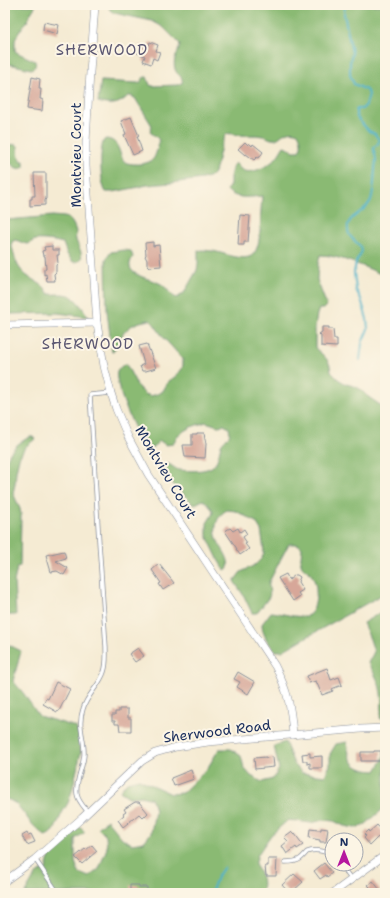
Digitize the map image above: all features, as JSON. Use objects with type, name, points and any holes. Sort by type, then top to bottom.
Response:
[{"type":"street","name":"Montvieu Court","points":[[95,5],[90,72],[86,166],[97,323],[102,358],[111,393],[128,436],[148,474],[275,666],[284,685],[289,702],[294,735]]},
{"type":"street","points":[[5,325],[97,323]]},
{"type":"street","name":"Sherwood Road","points":[[5,881],[35,859],[142,761],[160,751],[208,742],[385,728]]},
{"type":"street","points":[[333,893],[385,855]]},
{"type":"lane","points":[[88,812],[77,796],[77,783],[84,752],[80,716],[89,695],[105,671],[106,662],[90,395],[111,393]]},
{"type":"lane","points":[[285,862],[293,862],[300,859],[308,852],[324,852]]},
{"type":"lane","points":[[35,859],[58,893]]},
{"type":"lane","points":[[346,872],[352,879]]},
{"type":"green space","points":[[5,5],[36,5],[15,41],[15,51],[35,61],[35,66],[31,69],[5,63]]},
{"type":"green space","points":[[108,5],[385,5],[385,276],[336,257],[320,255],[317,280],[327,306],[324,309],[319,309],[317,314],[315,327],[315,347],[328,361],[331,372],[338,379],[346,384],[360,389],[367,396],[385,408],[385,593],[282,651],[276,651],[271,646],[266,639],[262,624],[271,612],[293,616],[306,616],[312,611],[316,600],[316,589],[314,579],[302,565],[302,548],[301,546],[295,544],[289,544],[269,582],[269,597],[258,612],[252,613],[244,596],[234,581],[241,572],[255,565],[262,558],[264,552],[261,530],[256,522],[236,511],[227,510],[220,516],[217,523],[216,533],[219,544],[228,559],[228,568],[225,570],[207,536],[207,523],[212,515],[212,509],[203,500],[193,504],[173,484],[160,467],[168,464],[179,470],[197,471],[210,468],[217,461],[221,444],[230,434],[229,428],[224,425],[218,426],[206,422],[182,432],[177,436],[173,444],[166,445],[160,441],[150,448],[147,447],[141,439],[124,403],[118,384],[117,372],[123,365],[126,364],[138,387],[145,394],[151,396],[163,391],[168,382],[176,376],[182,369],[183,359],[150,320],[137,323],[128,328],[112,352],[107,311],[106,259],[111,252],[123,250],[131,251],[133,257],[130,263],[130,268],[133,272],[161,284],[177,298],[184,293],[197,270],[198,251],[213,251],[236,257],[249,257],[256,250],[260,237],[262,196],[239,197],[227,190],[230,185],[233,165],[235,163],[241,170],[248,172],[261,169],[278,156],[284,146],[294,151],[299,151],[301,147],[301,140],[298,133],[293,132],[286,133],[275,139],[260,135],[226,134],[221,146],[216,168],[211,176],[202,179],[147,185],[106,192],[102,182],[101,166],[101,151],[104,140],[111,140],[115,143],[124,161],[133,164],[145,163],[152,160],[158,148],[159,141],[157,137],[150,132],[152,126],[135,98],[128,96],[114,104],[98,102],[101,81],[140,83],[144,77],[147,77],[150,85],[152,86],[177,85],[182,83],[181,77],[176,71],[174,65],[180,44],[163,27],[152,21],[114,13],[110,10]]},
{"type":"green space","points":[[5,144],[18,146],[19,157],[21,161],[24,161],[24,167],[19,169],[7,160],[5,161]]},
{"type":"green space","points":[[53,216],[66,217],[73,223],[76,231],[76,240],[82,257],[80,260],[73,262],[67,254],[63,243],[50,240],[34,240],[28,244],[25,244],[15,240],[11,244],[16,261],[23,273],[44,287],[49,294],[64,294],[72,297],[85,311],[88,317],[58,313],[5,314],[5,219]]},
{"type":"green space","points":[[30,437],[35,439],[25,447],[19,458],[13,493],[21,515],[20,566],[17,567],[14,582],[16,615],[5,615],[5,463],[14,447]]},
{"type":"green space","points":[[385,610],[385,721],[380,718],[382,702],[380,686],[368,663],[374,652],[363,623]]},
{"type":"green space","points":[[5,643],[21,651],[13,681],[39,716],[76,727],[79,736],[81,752],[72,791],[68,803],[54,831],[46,836],[32,824],[17,805],[5,799]]},
{"type":"green space","points":[[285,742],[294,764],[302,773],[325,776],[330,765],[330,754],[336,744],[347,742],[349,755],[354,764],[363,769],[369,770],[376,771],[385,752],[385,800],[383,809],[366,824],[355,828],[344,826],[334,821],[323,820],[311,823],[288,820],[271,835],[258,854],[255,865],[262,878],[263,885],[261,893],[25,893],[36,874],[46,869],[49,858],[79,827],[85,832],[75,839],[75,862],[79,873],[89,877],[99,869],[107,848],[106,836],[98,828],[107,820],[122,838],[132,844],[144,842],[151,833],[155,811],[152,799],[141,796],[129,797],[120,791],[127,782],[139,779],[171,794],[182,793],[207,769],[219,749],[231,749],[241,756],[244,768],[251,776],[262,782],[273,779],[279,769],[274,746]]},
{"type":"building","points":[[44,22],[59,25],[57,34],[43,30]]},
{"type":"building","points":[[150,42],[158,45],[156,51],[160,52],[157,60],[153,58],[151,64],[143,61],[145,56],[137,53],[140,45],[148,47]]},
{"type":"building","points":[[32,77],[40,79],[40,99],[43,100],[42,111],[27,109]]},
{"type":"building","points":[[131,117],[139,136],[137,136],[142,151],[133,155],[124,135],[126,134],[121,121]]},
{"type":"building","points":[[245,142],[252,146],[253,144],[263,152],[259,158],[257,157],[254,160],[238,149]]},
{"type":"building","points":[[34,173],[46,173],[45,205],[30,206],[30,199],[32,199],[32,196],[35,196]]},
{"type":"building","points":[[240,215],[250,216],[248,242],[244,242],[244,245],[238,245]]},
{"type":"building","points":[[153,242],[153,246],[159,245],[161,266],[149,267],[145,256],[145,243]]},
{"type":"building","points":[[52,246],[52,250],[59,250],[59,255],[57,255],[58,263],[54,274],[55,281],[47,281],[46,274],[44,275],[44,269],[46,269],[45,256],[43,256],[42,251],[45,250],[44,247]]},
{"type":"building","points":[[322,327],[329,327],[329,329],[333,329],[334,339],[337,339],[337,347],[321,346],[321,336],[319,334],[322,332]]},
{"type":"building","points":[[147,344],[156,368],[142,371],[140,366],[144,364],[139,346]]},
{"type":"building","points":[[204,433],[206,444],[205,458],[185,457],[183,445],[192,445],[192,434]]},
{"type":"building","points":[[230,528],[233,531],[238,528],[240,532],[244,529],[247,534],[243,537],[247,543],[245,544],[249,549],[240,555],[225,531]]},
{"type":"building","points":[[64,551],[66,558],[56,561],[68,568],[64,575],[57,571],[51,572],[46,555]]},
{"type":"building","points":[[159,564],[174,583],[163,590],[159,584],[161,583],[152,570]]},
{"type":"building","points":[[286,574],[289,580],[295,575],[300,577],[298,582],[303,590],[298,593],[300,596],[293,601],[278,578]]},
{"type":"building","points":[[138,648],[144,656],[135,662],[129,654]]},
{"type":"building","points":[[327,668],[331,680],[339,677],[342,685],[332,689],[333,691],[322,695],[316,681],[309,683],[307,676]]},
{"type":"building","points":[[238,672],[255,682],[248,694],[237,687],[240,682],[234,679]]},
{"type":"building","points":[[56,682],[70,689],[59,711],[57,712],[43,704],[46,698],[48,699]]},
{"type":"building","points":[[119,709],[128,709],[128,718],[131,718],[131,731],[120,731],[119,724],[115,724],[115,721],[112,721],[112,715],[115,715],[115,712],[119,712]]},
{"type":"building","points":[[381,751],[381,761],[361,761],[361,752]]},
{"type":"building","points":[[310,753],[310,757],[322,756],[322,768],[310,768],[310,763],[307,764],[307,761],[303,761],[302,754]]},
{"type":"building","points":[[273,757],[274,767],[255,769],[254,758]]},
{"type":"building","points":[[191,770],[194,779],[174,786],[171,778]]},
{"type":"building","points":[[135,802],[139,802],[148,813],[143,818],[139,814],[123,827],[118,820],[126,812],[124,809]]},
{"type":"building","points":[[377,825],[385,834],[380,839],[378,837],[370,845],[364,838],[366,836],[364,834],[368,830],[369,832]]},
{"type":"building","points":[[321,828],[328,829],[328,832],[324,832],[324,842],[309,838],[310,829],[321,830]]},
{"type":"building","points":[[291,832],[294,835],[295,834],[303,845],[297,849],[296,847],[287,854],[282,846],[288,841],[284,837]]},
{"type":"building","points":[[27,833],[28,835],[31,834],[35,842],[27,845],[22,836]]},
{"type":"building","points":[[92,845],[97,851],[82,864],[75,857]]},
{"type":"building","points":[[268,859],[277,859],[276,876],[266,876],[265,866],[268,866]]},
{"type":"building","points":[[324,863],[324,872],[332,873],[327,877],[326,875],[320,879],[314,871]]},
{"type":"building","points":[[294,874],[303,882],[289,893],[282,885]]},
{"type":"building","points":[[373,881],[380,890],[376,893],[361,893],[370,887],[368,885]]},
{"type":"building","points":[[130,885],[147,887],[147,893],[130,893]]},
{"type":"waterway","points":[[345,5],[344,14],[352,53],[350,75],[354,84],[366,90],[369,94],[366,105],[362,109],[357,109],[356,115],[369,131],[375,134],[379,140],[378,144],[374,147],[376,161],[371,200],[366,208],[352,219],[348,225],[349,234],[361,247],[362,251],[356,262],[354,273],[356,290],[361,299],[367,319],[368,329],[362,343],[360,360]]},
{"type":"waterway","points":[[211,893],[217,877],[224,867]]},
{"type":"district","name":"SHERWOOD","points":[[102,50]]},
{"type":"district","name":"SHERWOOD","points":[[88,344]]}]
